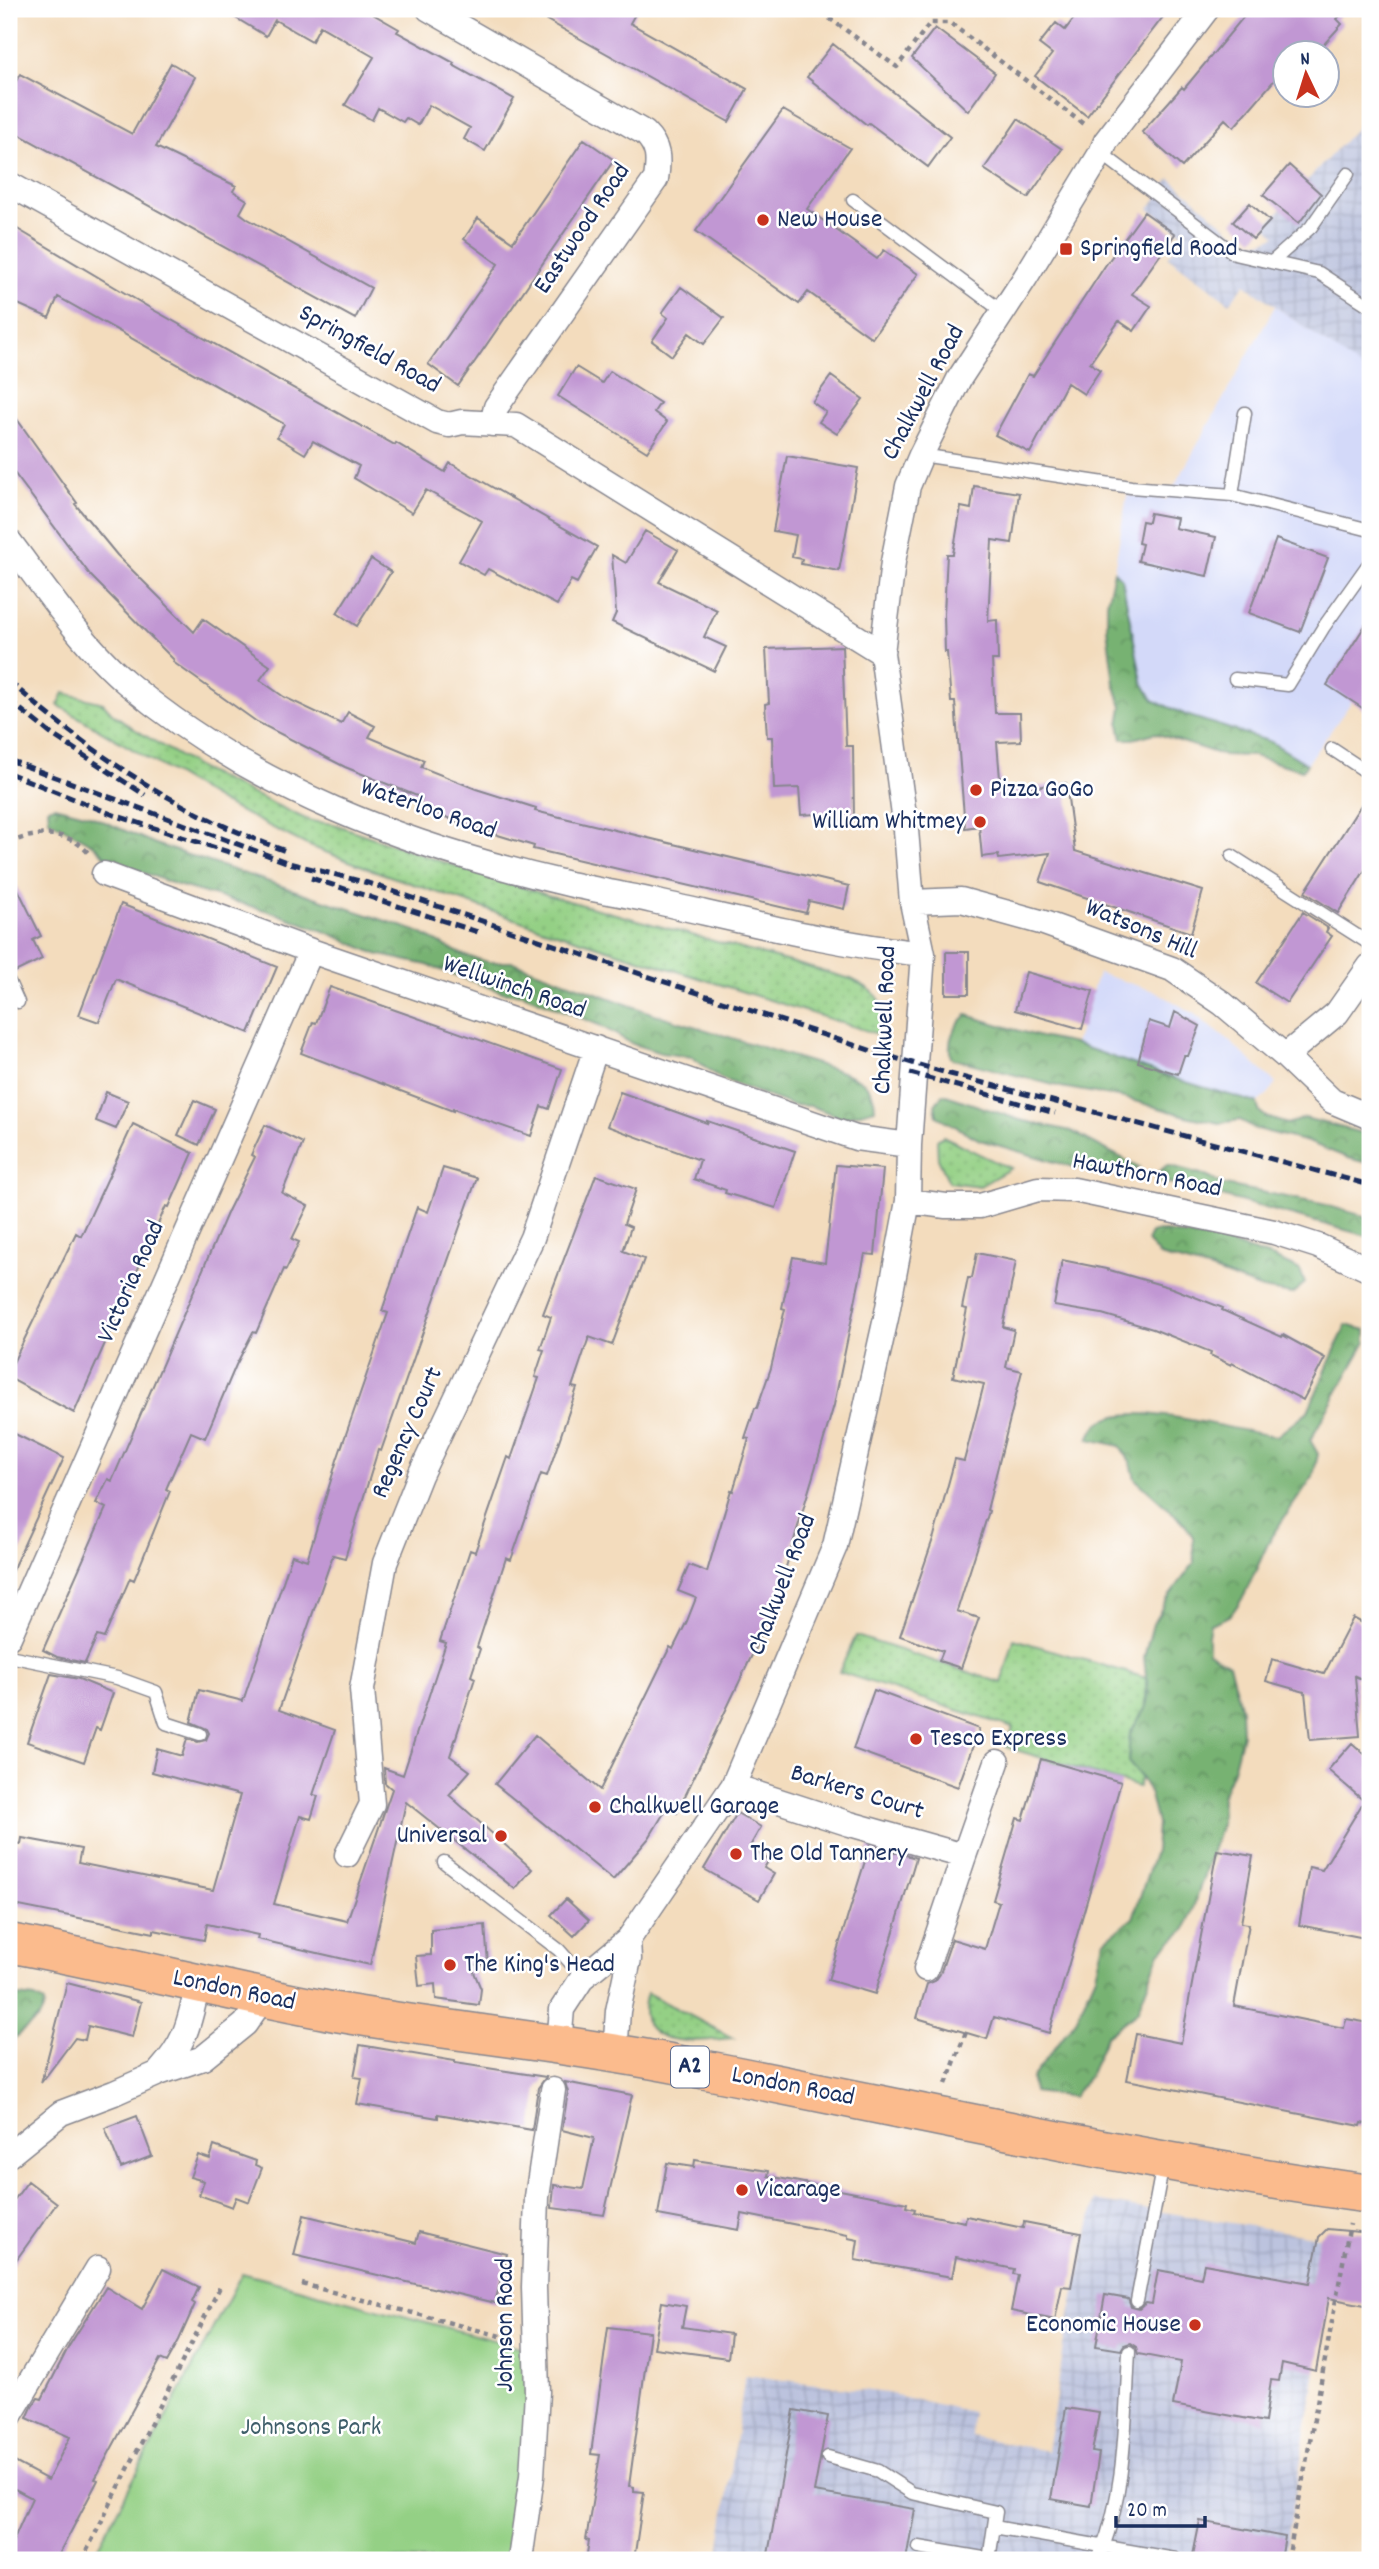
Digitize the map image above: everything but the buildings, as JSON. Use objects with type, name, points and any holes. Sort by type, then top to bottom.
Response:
[{"type":"main road","name":"London Road","points":[[9,1943],[263,1998],[450,2031],[559,2044],[1164,2161],[1353,2192]]},
{"type":"street","name":"Eastwood Road","points":[[429,9],[645,133],[656,144],[659,162],[656,179],[496,407],[492,424]]},
{"type":"street","name":"Chalkwell Road","points":[[559,2044],[562,2009],[583,1977],[628,1940],[733,1786],[835,1546],[886,1318],[908,1200],[909,1145],[923,954],[912,902],[906,830],[882,653],[894,562],[908,486],[959,379],[1103,147],[1208,9]]},
{"type":"street","name":"Springfield Road","points":[[9,184],[437,422],[449,425],[462,422],[516,425],[882,653]]},
{"type":"street","name":"Waterloo Road","points":[[9,541],[88,642],[126,682],[235,760],[323,805],[383,830],[480,861],[565,883],[885,950],[923,954]]},
{"type":"street","name":"Wellwinch Road","points":[[104,874],[311,951],[856,1138],[909,1145]]},
{"type":"street","name":"Watsons Hill","points":[[912,902],[961,900],[1044,923],[1172,969],[1222,1003],[1285,1056],[1332,1101],[1370,1117]]},
{"type":"street","name":"Victoria Road","points":[[9,1637],[311,951]]},
{"type":"street","points":[[1285,1056],[1337,1013],[1370,967]]},
{"type":"street","name":"Regency Court","points":[[347,1855],[373,1804],[362,1689],[385,1563],[420,1475],[532,1238],[596,1048]]},
{"type":"street","name":"Hawthorn Road","points":[[908,1200],[946,1206],[980,1206],[1038,1188],[1074,1190],[1274,1232],[1318,1246],[1370,1270]]},
{"type":"street","points":[[926,1969],[997,1762]]},
{"type":"street","name":"Barkers Court","points":[[733,1786],[850,1824],[964,1856]]},
{"type":"street","points":[[615,2054],[618,2011],[629,1959],[628,1940]]},
{"type":"street","points":[[159,2073],[176,2054],[186,2036],[198,1984]]},
{"type":"street","points":[[9,2155],[61,2113],[203,2058],[245,2024],[263,1998]]},
{"type":"street","name":"Johnson Road","points":[[520,2560],[532,2476],[537,2392],[534,2287],[537,2197],[553,2090]]},
{"type":"street","points":[[9,2417],[98,2268]]},
{"type":"lane","points":[[1103,147],[1235,254],[1319,273],[1370,306]]},
{"type":"lane","points":[[1272,262],[1311,227],[1348,174]]},
{"type":"lane","points":[[853,200],[1003,312]]},
{"type":"lane","points":[[1232,495],[1245,413]]},
{"type":"lane","points":[[921,454],[1131,487],[1232,495],[1370,530]]},
{"type":"lane","points":[[1235,679],[1287,685],[1370,562]]},
{"type":"lane","points":[[1332,749],[1370,774]]},
{"type":"lane","points":[[1232,856],[1370,944]]},
{"type":"lane","points":[[9,982],[18,1002]]},
{"type":"lane","points":[[9,1656],[117,1678],[156,1692],[166,1723],[200,1734]]},
{"type":"lane","points":[[444,1862],[559,1950],[583,1977]]},
{"type":"lane","points":[[1137,2301],[1164,2161]]},
{"type":"lane","points":[[1098,2560],[1115,2505],[1123,2459],[1129,2352]]},
{"type":"lane","points":[[828,2457],[878,2472],[912,2493],[996,2512],[989,2560],[919,2547]]},
{"type":"lane","points":[[994,2527],[1175,2559]]},
{"type":"path","points":[[826,9],[830,18],[897,67],[930,23],[950,23],[1103,147]]},
{"type":"path","points":[[9,843],[38,833],[53,835],[82,845],[104,874]]},
{"type":"path","points":[[940,2096],[966,2032]]},
{"type":"path","points":[[1288,2560],[1351,2219],[1335,2213],[1353,2192]]},
{"type":"path","points":[[302,2284],[536,2346]]},
{"type":"path","points":[[82,2560],[221,2285]]},
{"type":"shaded area","points":[[1370,113],[1370,375],[1245,284],[1230,303],[1168,257],[1185,235],[1149,209],[1170,178],[1230,230],[1249,241],[1261,242],[1276,236],[1266,225]]},
{"type":"shaded area","points":[[1275,306],[1370,374],[1370,676],[1307,764],[1142,712],[1114,571],[1127,495],[1167,499]]},
{"type":"shaded area","points":[[1098,973],[1157,992],[1193,1013],[1276,1083],[1257,1103],[1179,1081],[1075,1044]]},
{"type":"shaded area","points":[[1095,2201],[1319,2237],[1295,2366],[1316,2371],[1284,2560],[718,2560],[745,2375],[887,2393],[972,2412],[971,2436],[1047,2451],[1067,2329]]},
{"type":"green space","points":[[1114,571],[1122,579],[1142,681],[1153,700],[1186,715],[1271,742],[1307,764],[1302,770],[1253,756],[1222,755],[1155,733],[1122,739],[1119,724],[1122,707],[1114,684],[1107,628],[1107,603]]},
{"type":"green space","points":[[64,693],[103,703],[136,730],[204,771],[310,821],[334,824],[547,895],[851,979],[873,992],[881,1002],[885,1027],[877,1034],[544,929],[307,845],[223,803],[58,705]]},
{"type":"green space","points":[[54,806],[89,815],[158,845],[416,931],[463,955],[488,962],[513,962],[645,1011],[846,1074],[869,1088],[875,1109],[842,1118],[811,1106],[791,1105],[720,1078],[692,1057],[661,1053],[633,1044],[599,1025],[523,994],[502,992],[427,965],[376,954],[275,913],[177,885],[109,860],[94,845],[49,820],[48,808]]},
{"type":"green space","points":[[967,1015],[1040,1037],[1075,1044],[1179,1080],[1257,1103],[1259,1111],[1266,1117],[1287,1124],[1305,1118],[1370,1135],[1370,1164],[1308,1142],[1256,1129],[1240,1120],[1220,1123],[1190,1117],[1124,1098],[1061,1087],[951,1058],[953,1034]]},
{"type":"green space","points":[[943,1094],[1020,1120],[1071,1131],[1139,1167],[1130,1173],[1104,1174],[980,1140],[937,1116],[935,1105]]},
{"type":"green space","points":[[943,1136],[1011,1168],[980,1186],[949,1182],[938,1159],[937,1140]]},
{"type":"green space","points":[[1167,1165],[1201,1174],[1225,1185],[1322,1204],[1370,1218],[1370,1237],[1178,1184],[1158,1182],[1156,1174]]},
{"type":"green space","points":[[1159,1231],[1217,1240],[1274,1258],[1300,1270],[1305,1283],[1292,1294],[1262,1289],[1211,1270],[1160,1256],[1147,1241],[1151,1233]]},
{"type":"green space","points":[[1346,1325],[1366,1330],[1366,1342],[1310,1440],[1318,1454],[1313,1476],[1271,1537],[1244,1596],[1230,1616],[1210,1624],[1208,1652],[1229,1664],[1241,1710],[1242,1734],[1233,1770],[1222,1796],[1221,1824],[1186,1929],[1160,1952],[1137,2012],[1106,2036],[1090,2074],[1073,2097],[1033,2092],[1032,2078],[1077,2018],[1096,1975],[1104,1941],[1133,1918],[1155,1851],[1157,1824],[1150,1795],[1141,1777],[1128,1762],[1130,1733],[1146,1707],[1148,1695],[1144,1657],[1153,1624],[1165,1602],[1194,1563],[1193,1537],[1184,1523],[1135,1479],[1131,1463],[1120,1446],[1089,1439],[1097,1425],[1112,1417],[1133,1414],[1184,1418],[1277,1436],[1308,1411]]},
{"type":"green space","points":[[856,1636],[1002,1683],[1014,1639],[1146,1678],[1146,1707],[1130,1733],[1128,1761],[1141,1777],[1138,1787],[1006,1747],[1013,1728],[839,1672]]},
{"type":"green space","points":[[647,1993],[733,2038],[686,2041],[657,2034],[648,2025],[644,2012]]},
{"type":"green space","points":[[17,1996],[35,1998],[44,2003],[41,2015],[18,2034],[9,2050],[9,2001]]},
{"type":"green space","name":"Johnsons Park","points":[[242,2273],[531,2350],[527,2423],[507,2560],[91,2560]]},
{"type":"railway","points":[[9,681],[48,714],[131,775],[189,809],[288,852]]},
{"type":"railway","points":[[9,700],[51,734],[145,795]]},
{"type":"railway","points":[[9,760],[289,863],[368,883],[878,1053],[1370,1185]]},
{"type":"railway","points":[[9,773],[114,815],[241,856]]},
{"type":"railway","points":[[311,878],[481,933]]},
{"type":"railway","points":[[910,1073],[1055,1113]]},
{"type":"place","name":"New House","points":[[763,220]]},
{"type":"place","name":"Springfield Road","points":[[1066,249]]},
{"type":"place","name":"Pizza GoGo","points":[[976,790]]},
{"type":"place","name":"William Whitmey","points":[[980,822]]},
{"type":"place","name":"Tesco Express","points":[[916,1739]]},
{"type":"place","name":"Chalkwell Garage","points":[[595,1807]]},
{"type":"place","name":"Universal","points":[[501,1836]]},
{"type":"place","name":"The Old Tannery","points":[[736,1854]]},
{"type":"place","name":"The King's Head","points":[[450,1965]]},
{"type":"place","name":"Vicarage","points":[[742,2190]]},
{"type":"place","name":"Economic House","points":[[1195,2325]]}]
